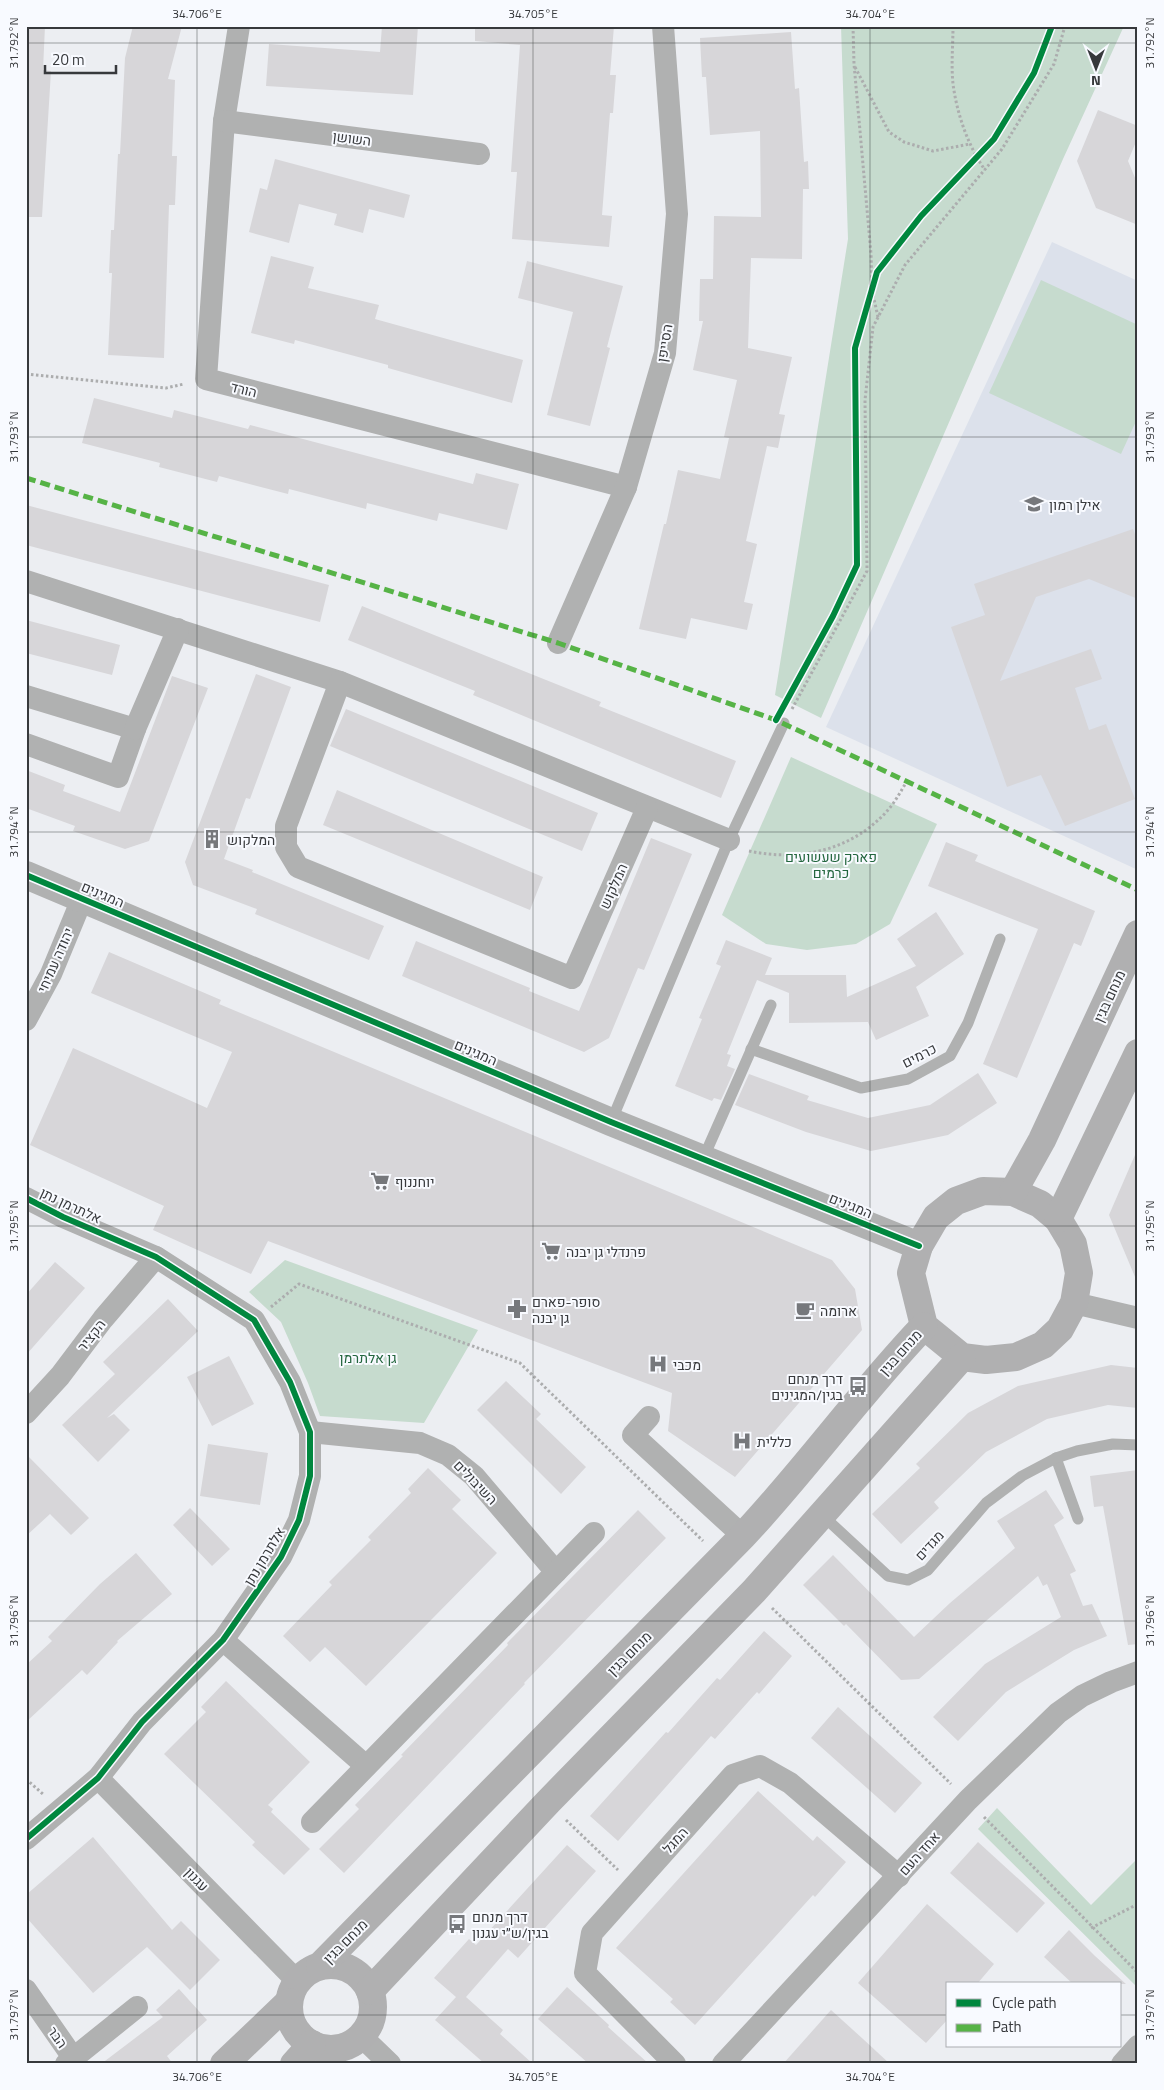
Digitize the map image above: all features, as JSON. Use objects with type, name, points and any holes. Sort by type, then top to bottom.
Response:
[{"type":"main road","name":"מנחם בגין","points":[[1013,1192],[1042,1140],[1138,934]]},
{"type":"main road","points":[[1058,1219],[1138,1053]]},
{"type":"main road","points":[[983,1191],[1013,1192],[1040,1204],[1058,1219],[1073,1244],[1079,1273],[1074,1303],[1060,1329],[1042,1345],[1016,1357],[986,1360],[962,1357],[924,1326],[912,1273],[919,1246],[936,1217],[956,1201],[983,1191]]},
{"type":"main road","name":"מנחם בגין","points":[[320,1966],[778,1499],[896,1356],[924,1326]]},
{"type":"main road","points":[[370,1991],[548,1802],[754,1590],[962,1357]]},
{"type":"main road","points":[[224,2064],[293,1992],[308,1972],[320,1966],[334,1965],[347,1968],[359,1975],[370,1991],[372,1998],[373,2012],[369,2025],[361,2036],[349,2044],[336,2048],[322,2048],[312,2044],[298,2033],[291,2021],[293,1992]]},
{"type":"main road","points":[[294,2064],[312,2044]]},
{"type":"street","points":[[206,379],[224,121],[238,26]]},
{"type":"street","name":"הסייפן","points":[[558,643],[626,487],[665,353],[677,214],[663,26]]},
{"type":"street","name":"השושן","points":[[224,121],[479,154]]},
{"type":"street","name":"הורד","points":[[206,379],[626,487]]},
{"type":"street","points":[[26,581],[340,682],[729,840]]},
{"type":"street","points":[[26,744],[118,777],[135,730],[178,629]]},
{"type":"street","name":"המלקוש","points":[[340,682],[286,826],[286,847],[298,867],[528,962],[572,978],[647,808]]},
{"type":"street","points":[[26,696],[135,730]]},
{"type":"street","name":"המגינים","points":[[26,875],[611,1122],[919,1246]]},
{"type":"street","name":"יהודה עמיחי","points":[[26,1020],[51,974],[82,899]]},
{"type":"street","name":"אלתרמן נתן","points":[[26,1198],[63,1217],[156,1257],[254,1320],[290,1382],[310,1432],[310,1476],[299,1520],[281,1557],[223,1640],[142,1722],[98,1778],[26,1839]]},
{"type":"street","name":"הקציר","points":[[26,1413],[60,1376],[103,1319],[156,1257]]},
{"type":"street","points":[[1074,1303],[1138,1318]]},
{"type":"street","points":[[649,1417],[633,1435],[743,1536]]},
{"type":"street","name":"השיבולים","points":[[310,1432],[420,1443],[448,1455],[474,1476],[556,1572]]},
{"type":"street","points":[[312,1822],[594,1533]]},
{"type":"street","points":[[223,1640],[366,1766]]},
{"type":"street","name":"אחד העם","points":[[723,2064],[968,1800],[1058,1713],[1082,1696],[1138,1672]]},
{"type":"street","name":"המגל","points":[[675,2064],[585,1973],[592,1933],[733,1775],[760,1766],[790,1783],[899,1876]]},
{"type":"street","name":"עגנון","points":[[98,1778],[293,1992]]},
{"type":"street","name":"הבר","points":[[26,1990],[70,2061],[137,2007]]},
{"type":"street","points":[[361,2036],[390,2064]]},
{"type":"street","points":[[1122,2064],[1138,2046]]},
{"type":"lane","points":[[611,1122],[729,840],[784,723]]},
{"type":"lane","name":"כרמים","points":[[751,1049],[861,1088],[908,1079],[950,1056],[968,1023],[1000,939]]},
{"type":"lane","points":[[703,1159],[771,1005]]},
{"type":"lane","name":"מגדים","points":[[821,1514],[888,1576],[908,1580],[928,1570],[986,1503],[1022,1476],[1056,1458],[1113,1444],[1138,1445]]},
{"type":"lane","points":[[1056,1458],[1078,1519]]},
{"type":"path","points":[[852,26],[871,254],[872,290],[878,317]]},
{"type":"path","points":[[953,26],[953,84],[965,133],[976,158],[985,170]]},
{"type":"path","points":[[784,723],[867,571],[865,400],[873,327],[905,265],[1002,149],[1054,64],[1065,26]]},
{"type":"path","points":[[854,64],[889,132],[904,142],[933,151],[970,144]]},
{"type":"path","points":[[969,165],[982,152]]},
{"type":"path","points":[[866,310],[877,272]]},
{"type":"path","points":[[26,374],[166,388],[206,379]]},
{"type":"path","points":[[729,840],[750,851],[784,855],[807,854],[831,848],[852,841],[869,828],[888,810],[907,781]]},
{"type":"path","points":[[548,1802],[634,1886]]},
{"type":"path","points":[[1091,1928],[1138,1904]]},
{"type":"shaded area","name":"אילן רמון","points":[[1052,242],[1138,281],[1138,870],[826,727]]},
{"type":"green space","points":[[841,26],[1124,26],[1063,159],[821,718],[775,695],[848,239]]},
{"type":"green space","points":[[1041,280],[1138,325],[1138,417],[1121,454],[989,393]]},
{"type":"green space","name":"פארק שעשועים כרמים","points":[[791,757],[937,824],[890,924],[856,944],[807,950],[766,944],[722,915]]},
{"type":"green space","name":"גן אלתרמן","points":[[285,1260],[478,1330],[424,1423],[320,1416],[308,1383],[281,1322],[249,1292]]},
{"type":"green space","points":[[997,1808],[1091,1905],[1138,1858],[1138,1988],[978,1829]]},
{"type":"building","points":[[26,26],[45,26],[43,70],[51,71],[42,217],[26,217]]},
{"type":"building","points":[[133,26],[182,26],[168,79],[175,80],[172,156],[177,156],[175,205],[169,205],[164,358],[108,355],[112,273],[109,273],[111,230],[114,230],[125,58]]},
{"type":"building","points":[[382,26],[418,26],[413,95],[266,86],[269,44],[380,52]]},
{"type":"building","points":[[475,26],[614,26],[610,75],[616,75],[613,113],[610,113],[602,215],[612,216],[609,247],[512,239],[517,172],[511,172],[520,45],[475,41]]},
{"type":"building","points":[[791,32],[795,89],[799,88],[804,162],[808,161],[809,189],[803,189],[802,259],[751,258],[748,348],[792,357],[779,414],[785,415],[778,448],[767,446],[746,541],[757,544],[744,602],[753,604],[747,630],[691,618],[686,639],[639,629],[678,470],[720,479],[729,438],[724,437],[737,380],[693,370],[703,321],[699,321],[700,279],[713,279],[714,216],[761,217],[760,131],[710,135],[706,77],[702,77],[700,38]]},
{"type":"building","points":[[1098,110],[1138,126],[1138,137],[1128,161],[1138,185],[1138,225],[1096,208],[1077,161]]},
{"type":"building","points":[[275,159],[410,195],[404,218],[369,209],[363,233],[334,225],[337,214],[299,204],[289,243],[249,232],[260,188],[267,190]]},
{"type":"building","points":[[271,256],[314,267],[308,288],[379,305],[375,319],[523,360],[512,403],[388,368],[388,365],[295,340],[294,344],[251,333]]},
{"type":"building","points":[[527,261],[623,286],[607,347],[610,348],[590,426],[547,415],[573,312],[518,298]]},
{"type":"building","points":[[94,398],[172,418],[174,410],[248,429],[250,425],[473,484],[476,473],[519,484],[507,530],[439,513],[437,521],[367,503],[366,509],[289,489],[288,494],[219,476],[217,482],[159,467],[160,463],[82,443]]},
{"type":"building","points":[[26,505],[329,585],[320,622],[26,545]]},
{"type":"building","points":[[1133,529],[1138,542],[1138,599],[1089,579],[1036,597],[1000,681],[1091,649],[1102,679],[1075,688],[1089,730],[1106,724],[1135,799],[1065,826],[1041,775],[1007,787],[951,627],[985,615],[974,584]]},
{"type":"building","points":[[362,606],[601,702],[599,706],[736,761],[721,798],[473,695],[475,691],[348,640]]},
{"type":"building","points":[[26,620],[120,645],[112,675],[26,653]]},
{"type":"building","points":[[256,674],[291,687],[250,799],[246,798],[224,859],[384,926],[369,960],[255,914],[257,909],[193,885],[185,862]]},
{"type":"building","points":[[172,676],[208,688],[149,841],[125,849],[73,831],[75,826],[26,808],[26,770],[65,785],[63,791],[120,812]]},
{"type":"building","points":[[346,709],[598,813],[582,851],[330,746]]},
{"type":"building","points":[[337,790],[543,877],[530,910],[323,825]]},
{"type":"building","points":[[651,838],[692,854],[644,970],[638,968],[609,1038],[584,1052],[402,976],[416,941],[530,988],[529,991],[579,1011]]},
{"type":"building","points":[[946,842],[978,855],[975,861],[1095,911],[1081,946],[1074,943],[1017,1078],[983,1064],[1038,929],[928,886]]},
{"type":"building","points":[[936,912],[964,954],[916,987],[929,1016],[876,1040],[868,1022],[789,1023],[789,993],[757,980],[727,1054],[731,1055],[727,1066],[735,1069],[721,1100],[714,1098],[712,1101],[675,1086],[702,1019],[699,1018],[721,966],[716,964],[726,940],[772,958],[765,975],[846,975],[847,997],[916,966],[897,939]]},
{"type":"building","name":"פרנדלי גן יבנה","points":[[109,952],[221,1000],[219,1004],[832,1260],[855,1289],[862,1330],[735,1477],[668,1431],[672,1393],[268,1241],[251,1274],[153,1230],[164,1206],[30,1145],[73,1048],[207,1108],[232,1052],[91,993]]},
{"type":"building","points":[[978,1073],[997,1103],[948,1135],[871,1151],[806,1132],[735,1105],[749,1074],[809,1096],[807,1100],[868,1118],[930,1105]]},
{"type":"building","points":[[1138,1148],[1138,1284],[1109,1215]]},
{"type":"building","points":[[55,1262],[85,1288],[26,1355],[26,1295]]},
{"type":"building","points":[[168,1299],[198,1331],[107,1418],[114,1414],[130,1430],[98,1462],[62,1425],[115,1374],[103,1362]]},
{"type":"building","points":[[229,1356],[254,1404],[212,1426],[187,1377]]},
{"type":"building","points":[[1111,1365],[1138,1368],[1138,1408],[1108,1405],[1047,1419],[986,1452],[934,1502],[939,1508],[901,1544],[872,1514],[920,1468],[916,1464],[968,1413],[1018,1386]]},
{"type":"building","points":[[506,1381],[541,1414],[536,1419],[586,1467],[561,1494],[477,1410]]},
{"type":"building","points":[[208,1444],[268,1453],[260,1505],[200,1496]]},
{"type":"building","points":[[26,1454],[89,1518],[71,1535],[50,1514],[26,1536]]},
{"type":"building","points":[[428,1468],[461,1500],[452,1509],[497,1553],[366,1686],[325,1647],[310,1662],[283,1636],[332,1585],[329,1582],[371,1540],[368,1537],[411,1493],[408,1489]]},
{"type":"building","points":[[1138,1470],[1138,1644],[1128,1645],[1103,1506],[1094,1507],[1090,1476]]},
{"type":"building","points":[[1046,1490],[1064,1518],[1054,1525],[1076,1571],[1070,1574],[1083,1606],[1092,1604],[1107,1636],[1074,1650],[1006,1692],[958,1741],[933,1717],[985,1664],[1061,1617],[1047,1584],[1043,1586],[1038,1576],[919,1679],[901,1680],[846,1624],[844,1626],[803,1585],[833,1555],[914,1637],[950,1603],[1015,1548],[997,1521]]},
{"type":"building","points":[[190,1508],[230,1549],[212,1566],[173,1525]]},
{"type":"building","points":[[638,1510],[666,1538],[524,1683],[344,1873],[319,1849],[359,1809],[355,1805],[403,1756],[401,1755],[508,1645],[507,1643]]},
{"type":"building","points":[[136,1553],[172,1594],[117,1641],[87,1675],[82,1670],[26,1722],[26,1665],[52,1641],[48,1637],[100,1584]]},
{"type":"building","points":[[764,1631],[792,1656],[759,1694],[757,1692],[715,1739],[711,1736],[618,1841],[590,1816],[666,1732],[668,1733],[717,1678],[720,1680]]},
{"type":"building","points":[[226,1681],[310,1762],[268,1805],[273,1809],[271,1812],[310,1849],[284,1875],[252,1845],[255,1842],[164,1754],[206,1712],[201,1707]]},
{"type":"building","points":[[838,1707],[922,1783],[895,1813],[811,1738]]},
{"type":"building","points":[[758,1791],[813,1841],[817,1836],[846,1862],[815,1897],[813,1895],[695,2025],[670,2002],[673,1999],[616,1948]]},
{"type":"building","points":[[93,1837],[172,1930],[181,1921],[220,1960],[190,1990],[147,1947],[93,1993],[26,1917],[26,1895]]},
{"type":"building","points":[[978,1842],[1045,1903],[1017,1933],[950,1873]]},
{"type":"building","points":[[567,1845],[596,1871],[518,1958],[508,1949],[466,1997],[503,2030],[500,2034],[533,2064],[485,2064],[435,2020],[456,1997],[434,1978],[469,1939],[476,1945]]},
{"type":"building","points":[[927,1904],[994,1964],[979,1982],[946,1982],[946,2021],[926,2043],[858,1983]]},
{"type":"building","points":[[1069,1930],[1126,1984],[1122,1984],[1122,1982],[1071,1982],[1044,1957]]},
{"type":"building","points":[[567,1987],[649,2064],[589,2064],[538,2019]]},
{"type":"building","points":[[179,1989],[207,2020],[167,2056],[173,2064],[101,2064],[163,2017],[156,2010]]},
{"type":"building","points":[[831,2010],[863,2039],[890,2064],[783,2064]]},
{"type":"marked path","points":[[26,478],[558,643],[776,720],[1138,890]]},
{"type":"cycle path","points":[[776,720],[833,616],[857,565],[855,348],[877,272],[921,216],[994,139],[1034,73],[1052,26]]},
{"type":"cycle path","points":[[26,875],[611,1122],[919,1246]]},
{"type":"cycle path","points":[[26,1198],[63,1217],[156,1257],[254,1320],[290,1382],[310,1432],[310,1476],[299,1520],[281,1557],[223,1640],[142,1722],[98,1778],[26,1839]]},
{"type":"place","name":"אילן רמון","points":[[1034,504]]},
{"type":"place","name":"המלקוש","points":[[212,839]]},
{"type":"place","name":"יוחננוף","points":[[380,1181]]},
{"type":"place","name":"פרנדלי גן יבנה","points":[[551,1251]]},
{"type":"place","name":"סופר-פארם גן יבנה","points":[[517,1309]]},
{"type":"place","name":"ארומה","points":[[805,1310]]},
{"type":"place","name":"מכבי","points":[[658,1364]]},
{"type":"place","name":"דרך מנחם בגין/המגינים","points":[[858,1386]]},
{"type":"place","name":"כללית","points":[[742,1441]]},
{"type":"place","name":"דרך מנחם בגין/ש״י עגנון","points":[[457,1924]]}]
